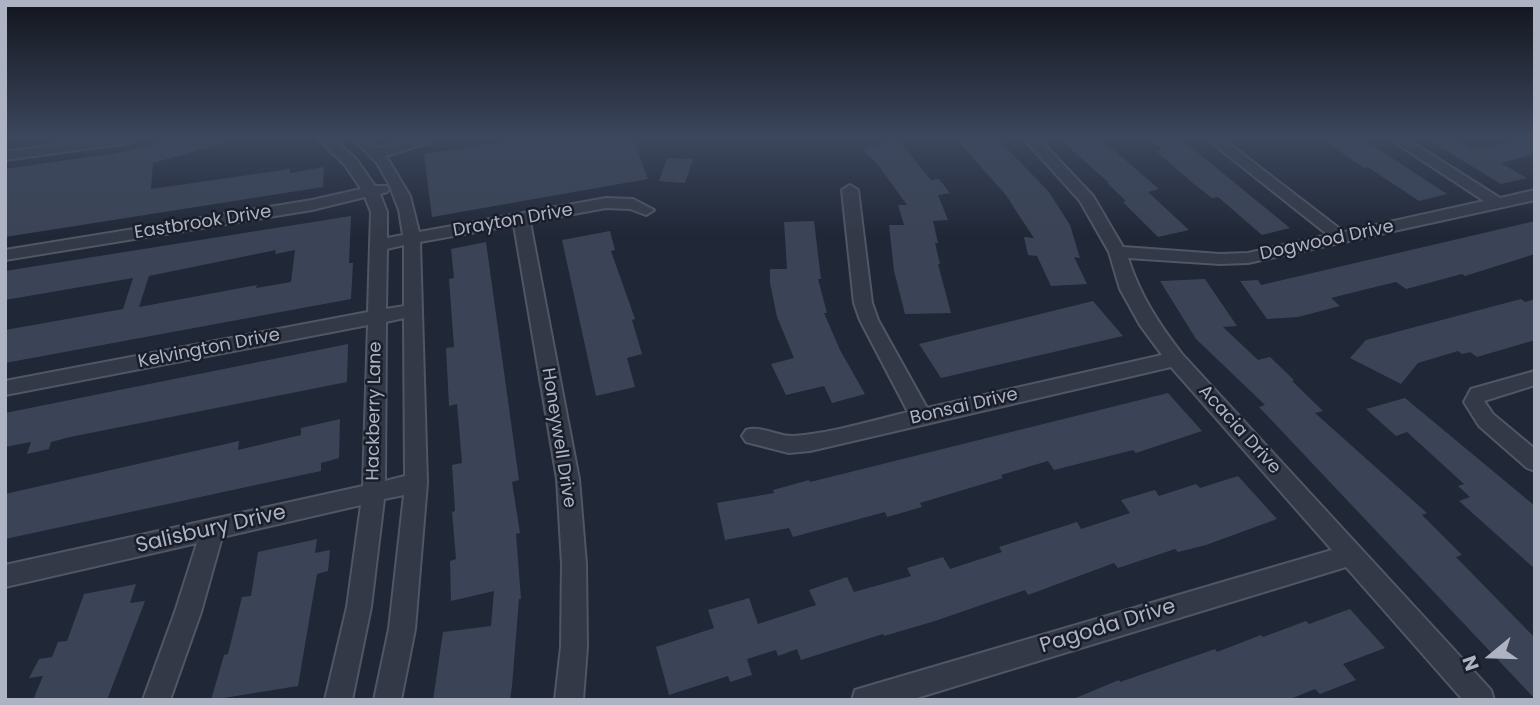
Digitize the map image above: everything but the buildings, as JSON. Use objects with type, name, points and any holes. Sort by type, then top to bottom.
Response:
[{"type":"street","name":"Hackberry Lane","points":[[338,700],[359,607],[374,493],[379,212],[372,191],[358,172]]},
{"type":"street","points":[[387,700],[402,629],[416,483],[412,239],[407,206],[399,184],[390,172]]},
{"type":"street","name":"Acacia Drive","points":[[1062,172],[1087,199],[1116,252],[1129,289],[1147,321],[1175,359],[1480,700]]},
{"type":"street","points":[[1257,172],[1342,238]]},
{"type":"street","points":[[1448,172],[1497,203]]},
{"type":"street","name":"Eastbrook Drive","points":[[5,254],[312,205],[399,184]]},
{"type":"street","points":[[850,190],[863,303],[869,320],[921,417]]},
{"type":"street","name":"Dogwood Drive","points":[[1116,252],[1220,259],[1248,258],[1535,195]]},
{"type":"street","name":"Drayton Drive","points":[[378,244],[606,204],[633,204],[646,210]]},
{"type":"street","name":"Honeywell Drive","points":[[521,219],[568,480],[574,564],[574,647],[569,700]]},
{"type":"street","name":"Kelvington Drive","points":[[5,388],[414,310]]},
{"type":"street","name":"Bonsai Drive","points":[[753,436],[789,445],[810,443],[1175,359]]},
{"type":"street","points":[[1535,378],[1478,394],[1474,402],[1486,420],[1535,462]]},
{"type":"street","name":"Salisbury Drive","points":[[5,576],[416,483]]},
{"type":"street","points":[[156,700],[188,612],[212,530]]},
{"type":"street","name":"Pagoda Drive","points":[[865,700],[1350,555]]}]
